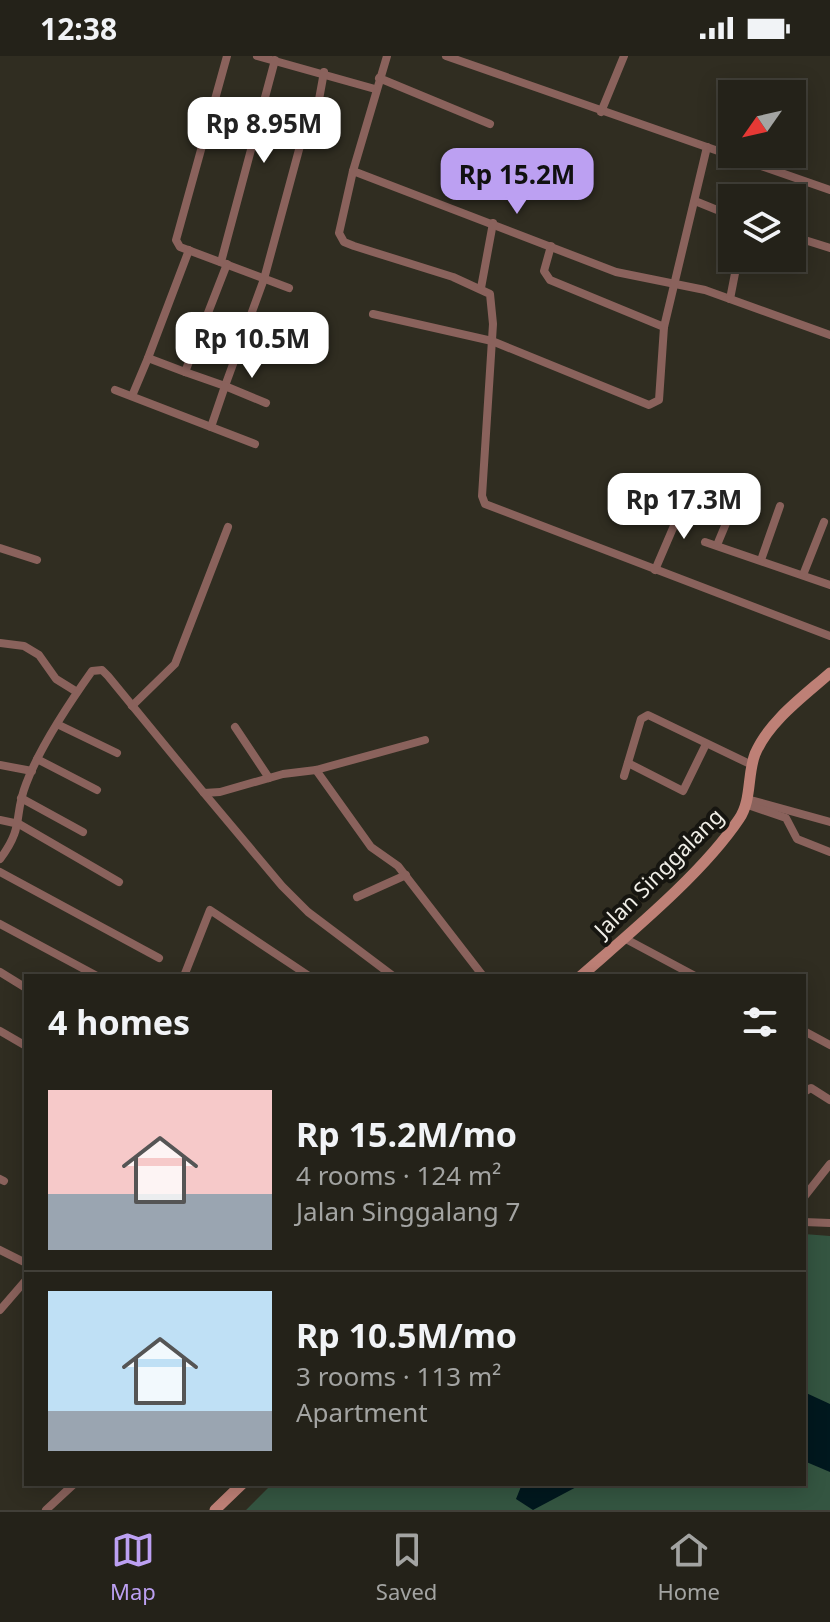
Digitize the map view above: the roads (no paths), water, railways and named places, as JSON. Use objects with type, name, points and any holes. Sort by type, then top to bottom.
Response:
[{"type":"main road","name":"Jalan Singgalang","points":[[583,974],[624,938],[732,828],[746,802],[752,765],[768,732],[830,673]]},
{"type":"main road","points":[[215,1510],[240,1486]]},
{"type":"street","points":[[227,56],[176,240],[189,250],[289,288]]},
{"type":"street","points":[[257,56],[324,72],[375,89]]},
{"type":"street","points":[[387,56],[375,89],[339,233],[344,242],[481,288],[493,302],[482,496],[485,504],[830,636]]},
{"type":"street","points":[[446,56],[830,190]]},
{"type":"street","points":[[601,112],[624,56]]},
{"type":"street","points":[[185,372],[224,263],[275,60]]},
{"type":"street","points":[[211,427],[264,279],[307,120],[318,105],[324,72]]},
{"type":"street","points":[[379,78],[490,124]]},
{"type":"street","points":[[373,314],[492,341],[652,405],[659,400],[664,327],[707,147]]},
{"type":"street","points":[[353,171],[616,272],[730,299],[830,335]]},
{"type":"street","points":[[695,201],[718,210]]},
{"type":"street","points":[[481,288],[493,223]]},
{"type":"street","points":[[806,240],[830,248]]},
{"type":"street","points":[[551,246],[544,271],[550,280],[664,327]]},
{"type":"street","points":[[132,396],[189,250]]},
{"type":"street","points":[[730,299],[735,272]]},
{"type":"street","points":[[148,358],[266,403]]},
{"type":"street","points":[[115,390],[255,444]]},
{"type":"street","points":[[717,545],[737,497]]},
{"type":"street","points":[[655,570],[685,500]]},
{"type":"street","points":[[761,560],[780,506]]},
{"type":"street","points":[[803,575],[824,522]]},
{"type":"street","points":[[132,706],[175,664],[228,527]]},
{"type":"street","points":[[705,542],[830,585]]},
{"type":"street","points":[[0,548],[37,560]]},
{"type":"street","points":[[0,643],[24,646],[39,655],[56,679],[77,692]]},
{"type":"street","points":[[0,859],[16,838],[21,798],[37,759],[92,671],[102,670],[282,886],[308,912],[390,974]]},
{"type":"street","points":[[624,776],[641,719],[646,716],[752,765]]},
{"type":"street","points":[[59,725],[117,753]]},
{"type":"street","points":[[235,727],[269,778]]},
{"type":"street","points":[[204,793],[316,770],[425,740]]},
{"type":"street","points":[[628,763],[683,791],[706,744]]},
{"type":"street","points":[[37,759],[97,790]]},
{"type":"street","points":[[0,765],[32,771]]},
{"type":"street","points":[[316,770],[371,847],[406,875],[481,974]]},
{"type":"street","points":[[21,798],[83,832]]},
{"type":"street","points":[[746,802],[830,822]]},
{"type":"street","points":[[746,802],[786,818],[797,839],[830,852]]},
{"type":"street","points":[[0,820],[19,824],[119,882]]},
{"type":"street","points":[[0,872],[159,958]]},
{"type":"street","points":[[357,897],[406,875]]},
{"type":"street","points":[[185,974],[210,910],[306,974]]},
{"type":"street","points":[[0,924],[93,974]]},
{"type":"street","points":[[624,938],[691,974]]},
{"type":"street","points":[[0,972],[24,987]]},
{"type":"street","points":[[0,1031],[24,1045]]},
{"type":"street","points":[[806,1032],[830,1045]]},
{"type":"street","points":[[806,1091],[811,1088],[830,1100]]},
{"type":"street","points":[[806,1194],[830,1164]]},
{"type":"street","points":[[806,1222],[830,1223]]},
{"type":"street","points":[[0,1250],[24,1262]]},
{"type":"street","points":[[0,1310],[24,1282]]},
{"type":"street","points":[[46,1510],[72,1486]]},
{"type":"water","points":[[806,1393],[830,1404],[830,1472],[806,1462]]},
{"type":"water","points":[[521,1486],[578,1486],[533,1510],[516,1499]]}]
